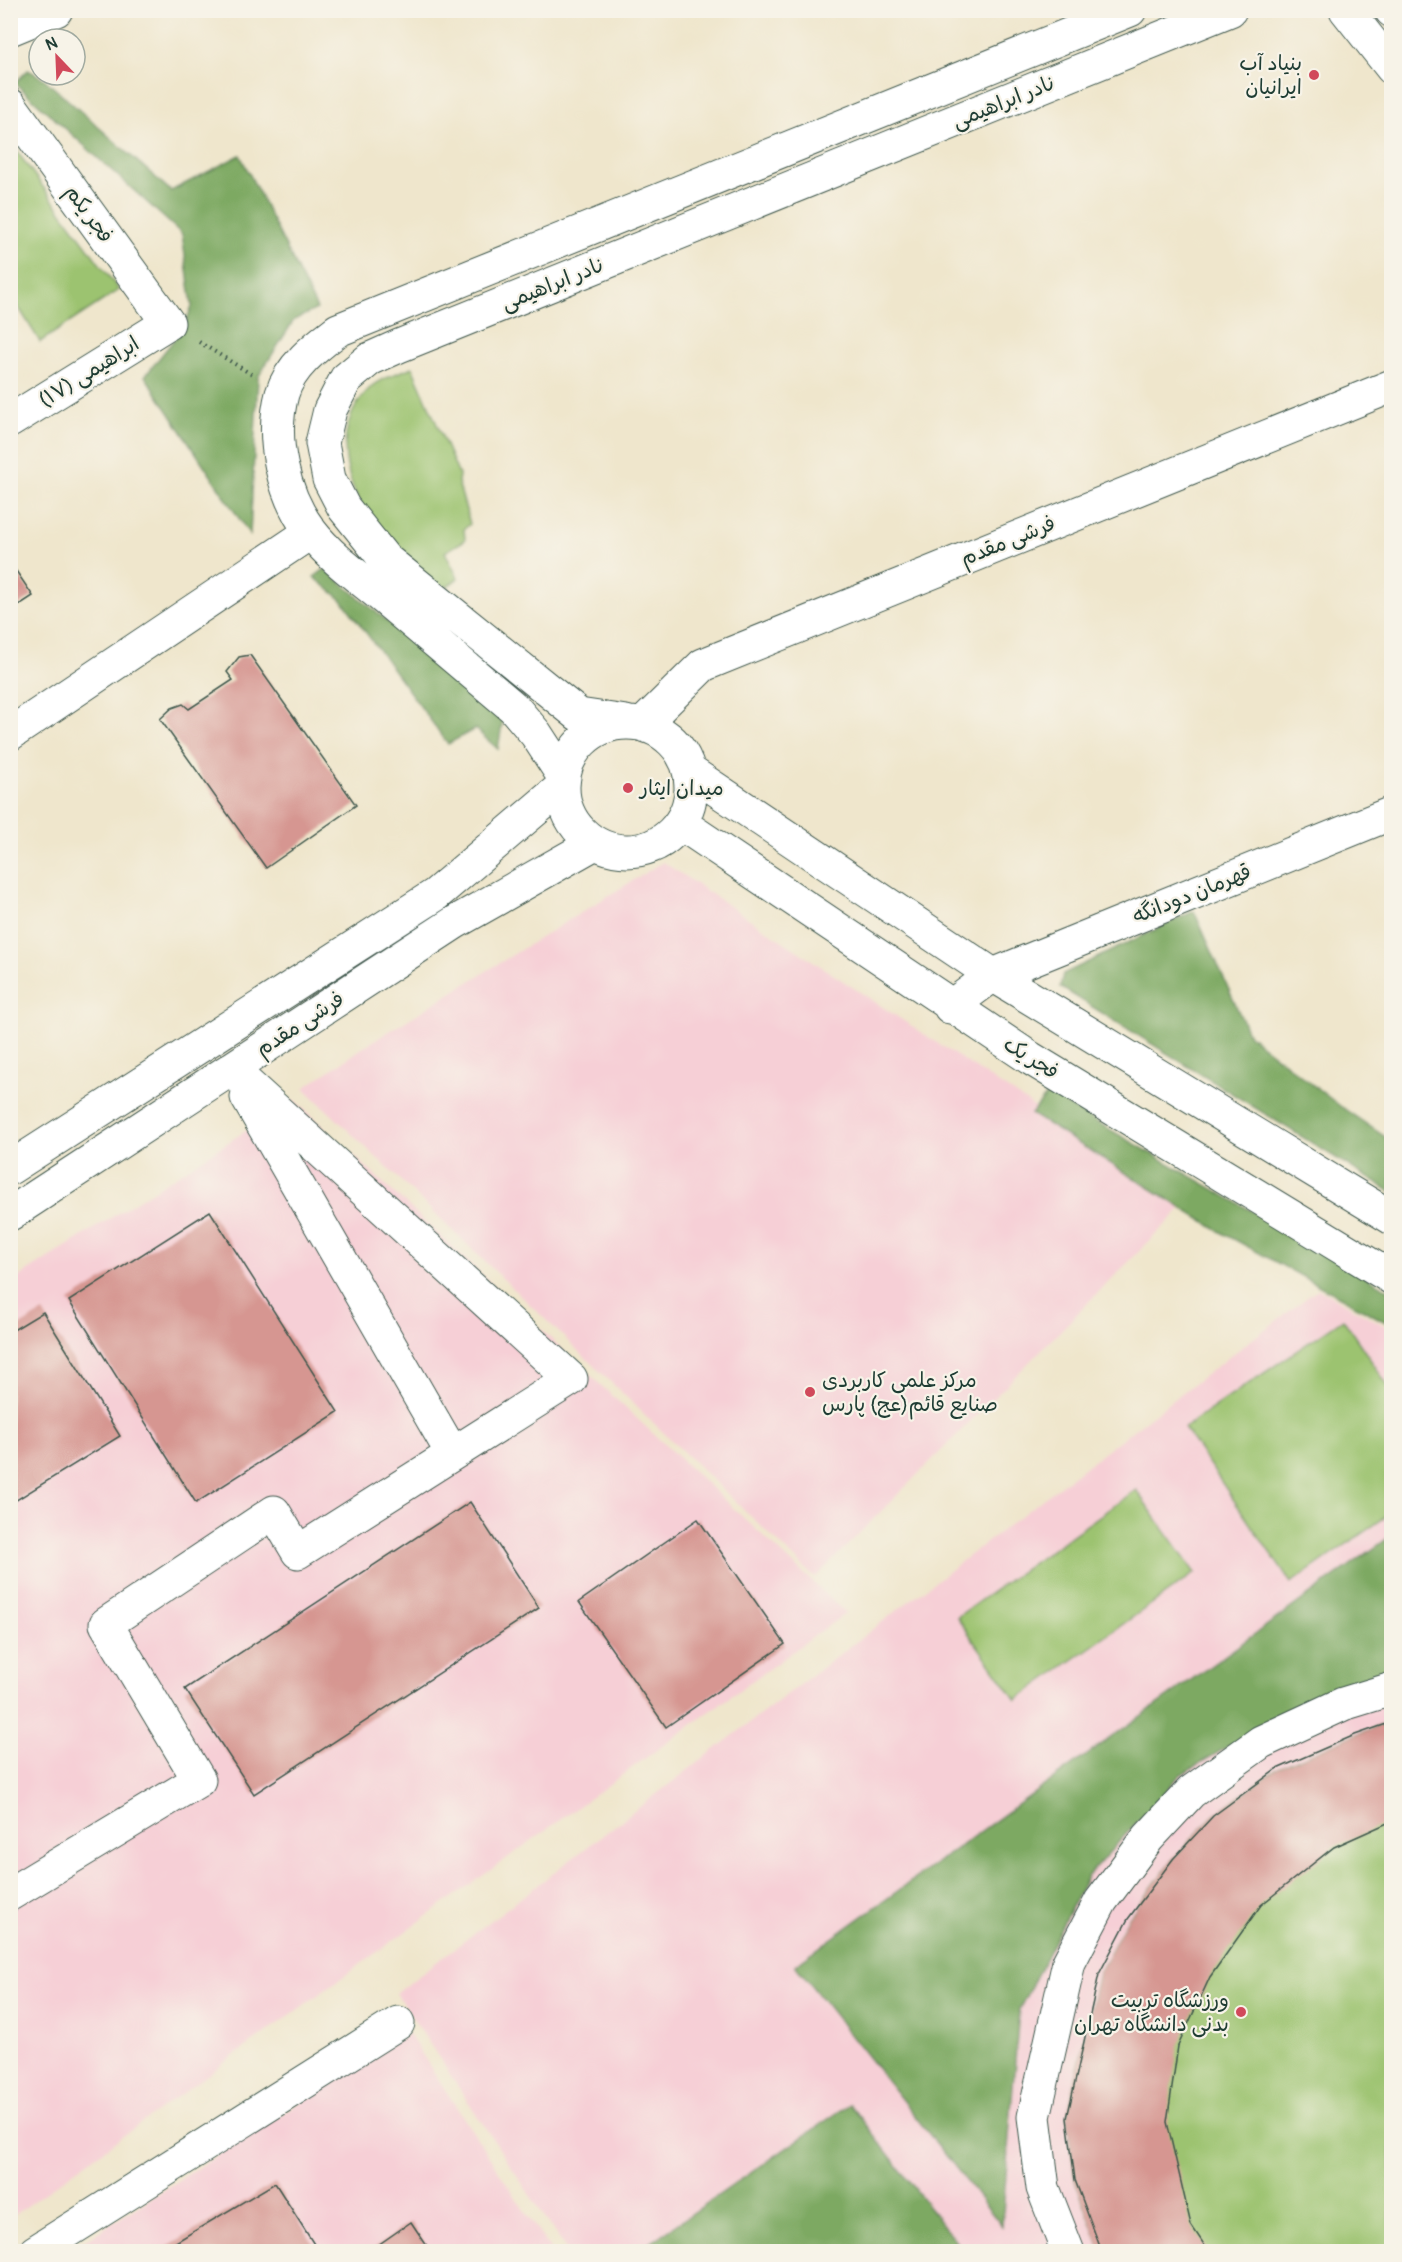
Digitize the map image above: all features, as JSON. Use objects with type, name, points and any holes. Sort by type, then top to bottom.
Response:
[{"type":"street","points":[[10,29],[57,10]]},
{"type":"street","name":"نادر ابراهیمی","points":[[563,782],[536,734],[514,708],[340,562],[311,532],[294,504],[282,473],[279,433],[282,393],[299,363],[338,330],[1130,10]]},
{"type":"street","name":"نادر ابراهیمی","points":[[634,723],[579,715],[394,566],[378,550],[344,508],[329,479],[322,443],[330,410],[346,379],[370,359],[399,346],[1230,10]]},
{"type":"street","points":[[1346,10],[1392,68]]},
{"type":"street","name":"فجر یکم","points":[[10,105],[168,323]]},
{"type":"street","name":"ابراهیمی (۱۷)","points":[[10,421],[168,323]]},
{"type":"street","name":"فرشی مقدم","points":[[634,723],[703,664],[1392,386]]},
{"type":"street","points":[[10,734],[311,532]]},
{"type":"street","points":[[634,723],[658,730],[672,741],[682,754],[689,771],[690,802],[680,823],[660,842],[645,849],[611,850],[581,833],[570,820],[563,782],[574,750],[588,735],[606,726],[634,723]]},
{"type":"street","points":[[689,771],[993,975],[1392,1218]]},
{"type":"street","name":"فرشی مقدم","points":[[10,1167],[435,896],[563,782]]},
{"type":"street","name":"قهرمان دودانگه","points":[[950,1007],[993,975],[1392,813]]},
{"type":"street","name":"فجر یک","points":[[680,823],[950,1007],[1390,1275]]},
{"type":"street","name":"فرشی مقدم","points":[[10,1214],[454,923],[595,843]]},
{"type":"street","points":[[231,1069],[452,1453]]},
{"type":"street","points":[[10,1894],[199,1780],[106,1624],[274,1512],[298,1552],[571,1379],[231,1069]]},
{"type":"street","points":[[1068,2252],[1043,2188],[1035,2116],[1069,1962],[1101,1901],[1148,1838],[1191,1792],[1261,1742],[1343,1704],[1392,1689]]},
{"type":"street","points":[[35,2252],[398,2022]]},
{"type":"path","points":[[168,323],[282,393]]},
{"type":"shaded area","name":"مرکز علمی کاربردی صنایع قائم(عج) پارس","points":[[663,862],[1184,1206],[815,1578],[304,1088],[367,1045]]},
{"type":"shaded area","points":[[294,1100],[846,1613],[11,2217],[11,1282]]},
{"type":"shaded area","points":[[1318,1289],[1391,1329],[1391,2251],[567,2251],[396,1993]]},
{"type":"shaded area","points":[[408,2033],[551,2251],[67,2252]]},
{"type":"green space","points":[[27,71],[27,87],[53,87],[171,191],[240,155],[317,309],[294,320],[258,377],[250,535],[145,376],[184,327],[192,306],[182,234],[15,83]]},
{"type":"green space","points":[[10,142],[119,290],[40,342],[11,295]]},
{"type":"green space","points":[[412,367],[459,475],[458,482],[470,524],[464,529],[465,540],[445,552],[458,578],[447,587],[417,574],[380,536],[364,512],[353,487],[346,460],[346,434],[354,410],[375,384]]},
{"type":"green space","points":[[325,569],[503,718],[498,749],[475,729],[448,744],[342,600],[314,577]]},
{"type":"green space","points":[[1194,911],[1249,1035],[1340,1106],[1391,1141],[1391,1192],[1060,987],[1063,974]]},
{"type":"green space","points":[[1048,1094],[1391,1291],[1391,1325],[1219,1231],[1031,1114]]},
{"type":"green space","points":[[1343,1319],[1391,1390],[1391,1513],[1291,1583],[1184,1428]]},
{"type":"green space","points":[[1136,1490],[1195,1573],[1016,1700],[957,1617]]},
{"type":"green space","points":[[1391,1536],[1391,1679],[1297,1706],[1180,1775],[1087,1877],[1019,2010],[1002,2226],[795,1965]]},
{"type":"green space","name":"ورزشگاه تربیت بدنی دانشگاه تهران","points":[[1391,1722],[1391,2251],[1102,2251],[1075,2180],[1067,2118],[1099,1974],[1128,1919],[1173,1859],[1213,1816],[1277,1769]]},
{"type":"green space","points":[[850,2104],[963,2251],[638,2251]]},
{"type":"building","points":[[10,562],[33,596],[10,611]]},
{"type":"building","points":[[250,655],[356,805],[266,868],[160,719],[172,708],[183,704],[189,709],[233,680],[227,672],[239,657]]},
{"type":"building","points":[[210,1211],[338,1412],[196,1503],[69,1301]]},
{"type":"building","points":[[43,1312],[120,1436],[10,1504],[10,1332]]},
{"type":"building","points":[[470,1502],[539,1608],[254,1794],[185,1689]]},
{"type":"building","points":[[698,1519],[785,1644],[666,1727],[579,1602]]},
{"type":"building","points":[[1392,1722],[1392,1821],[1334,1847],[1261,1905],[1210,1977],[1178,2046],[1167,2122],[1191,2225],[1209,2252],[1102,2252],[1075,2180],[1067,2118],[1099,1974],[1128,1919],[1173,1859],[1213,1816],[1277,1769],[1355,1735]]},
{"type":"building","points":[[275,2183],[319,2252],[159,2252]]},
{"type":"building","points":[[411,2222],[431,2252],[368,2252]]},
{"type":"place","name":"بنیاد آب ایرانیان","points":[[1314,75]]},
{"type":"place","name":"میدان ایثار","points":[[628,788]]},
{"type":"place","name":"مرکز علمی کاربردی صنایع قائم(عج) پارس","points":[[810,1392]]},
{"type":"place","name":"ورزشگاه تربیت بدنی دانشگاه تهران","points":[[1241,2012]]}]
